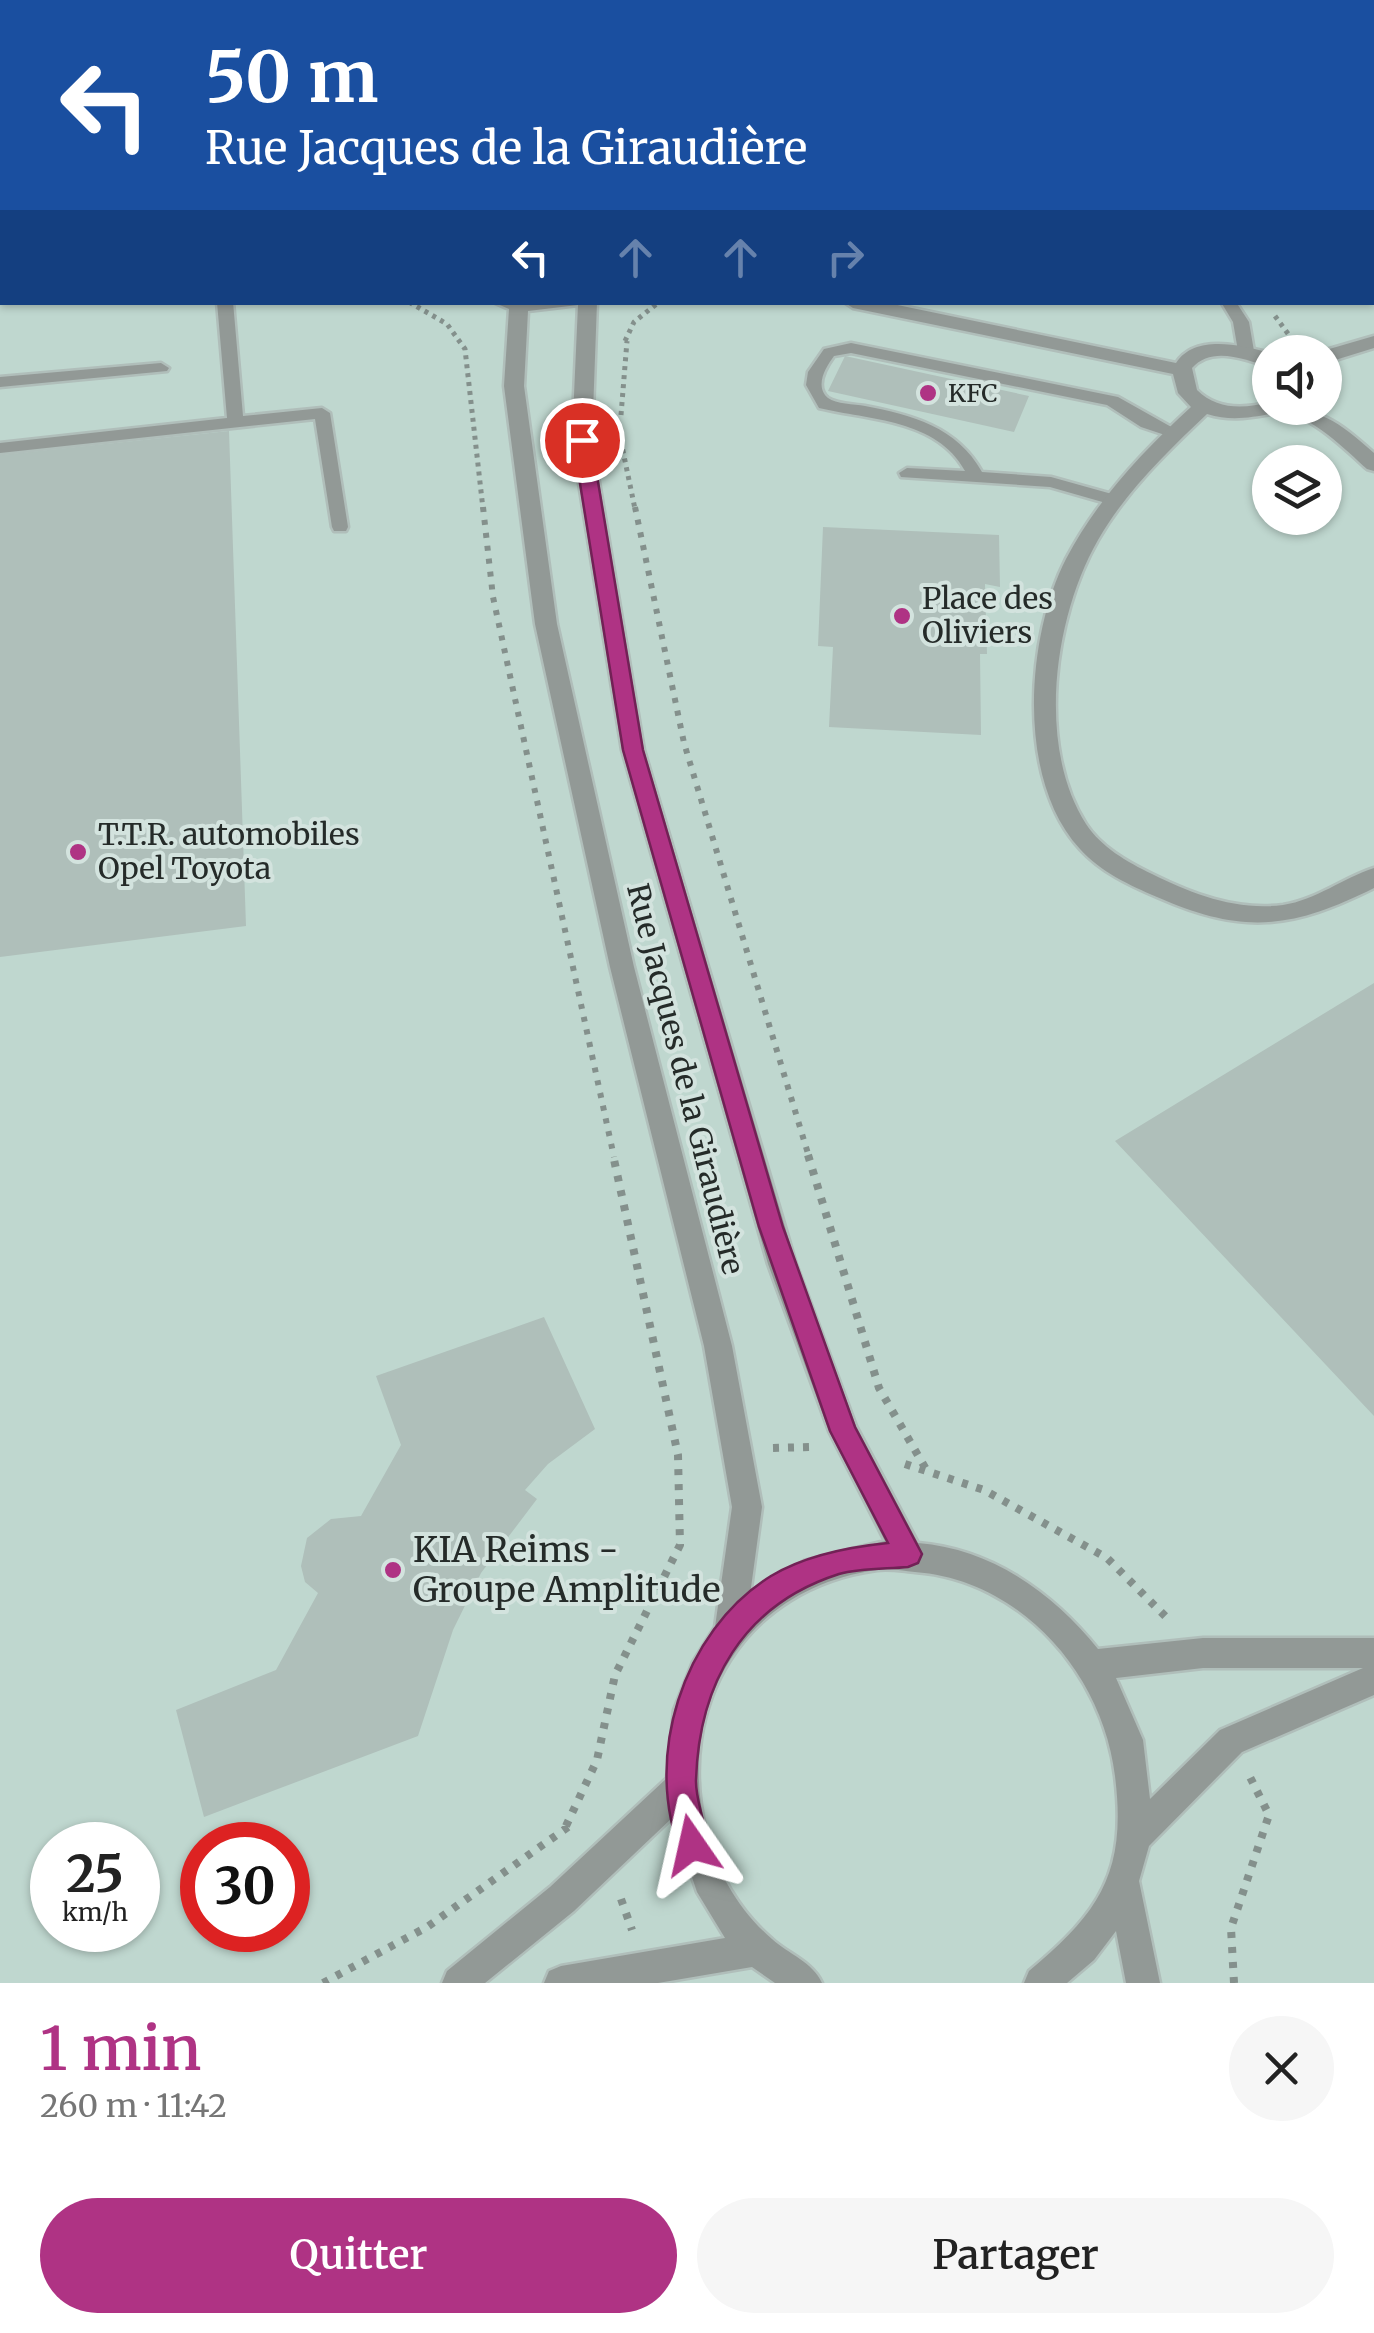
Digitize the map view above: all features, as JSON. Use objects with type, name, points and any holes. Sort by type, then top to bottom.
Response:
[{"type":"street","name":"Rue Jacques de la Giraudière","points":[[511,305],[514,386],[546,624],[622,967],[718,1346],[748,1507],[730,1630]]},
{"type":"street","name":"Rue Jacques de la Giraudière","points":[[588,305],[582,440],[633,750],[782,1264],[843,1431],[908,1554]]},
{"type":"street","points":[[868,305],[1183,370]]},
{"type":"street","points":[[1342,352],[1374,342]]},
{"type":"street","points":[[1252,354],[1206,352],[1190,360],[1183,370],[1183,383],[1190,395],[1204,405],[1252,412]]},
{"type":"street","points":[[1204,405],[1144,461],[1098,518],[1062,591],[1046,673],[1049,763],[1079,832],[1127,874],[1184,900],[1237,915],[1284,914],[1327,900],[1374,877]]},
{"type":"street","points":[[1331,425],[1374,464]]},
{"type":"street","points":[[805,1983],[757,1949],[718,1901],[692,1845],[681,1786],[684,1729],[701,1676],[730,1630],[780,1586],[841,1560],[908,1554],[980,1570],[1044,1607],[1096,1665],[1123,1718],[1136,1776],[1135,1837],[1123,1882],[1088,1942],[1041,1983]]},
{"type":"street","points":[[1096,1665],[1202,1653],[1374,1654]]},
{"type":"street","points":[[1135,1837],[1231,1740],[1374,1679]]},
{"type":"street","points":[[459,1983],[562,1899],[681,1786]]},
{"type":"street","points":[[1123,1882],[1143,1983]]},
{"type":"street","points":[[562,1983],[757,1949]]},
{"type":"lane","points":[[225,305],[236,424]]},
{"type":"lane","points":[[1230,305],[1240,322],[1246,351]]},
{"type":"lane","points":[[976,476],[972,465],[932,428],[825,404],[815,396],[812,386],[818,367],[829,352],[851,348],[1112,401],[1148,423],[1174,433]]},
{"type":"lane","points":[[0,382],[161,368]]},
{"type":"lane","points":[[0,448],[322,413],[340,526]]},
{"type":"lane","points":[[907,474],[1051,482],[1113,500]]},
{"type":"path","points":[[414,305],[447,324],[465,349],[493,597],[678,1455],[680,1545],[615,1675],[596,1760],[566,1826]]},
{"type":"path","points":[[1284,330],[1288,335]]},
{"type":"path","points":[[627,341],[619,432],[684,743],[879,1388],[927,1471]]},
{"type":"shaded area","points":[[0,305],[1374,305],[1374,1983],[0,1983]]},
{"type":"building","name":"KFC","points":[[845,356],[1029,396],[1014,432],[828,391]]},
{"type":"building","points":[[229,431],[246,926],[0,957],[0,455]]},
{"type":"building","name":"Place des Oliviers","points":[[823,527],[999,535],[1000,587],[985,584],[987,654],[980,654],[981,735],[829,727],[833,647],[818,646]]},
{"type":"building","points":[[1374,983],[1374,1416],[1115,1141]]},
{"type":"building","name":"KIA Reims - Groupe Amplitude","points":[[544,1317],[595,1429],[548,1464],[525,1490],[537,1499],[481,1573],[453,1630],[418,1736],[204,1817],[176,1710],[276,1670],[318,1593],[305,1582],[301,1566],[307,1538],[331,1519],[361,1516],[401,1445],[376,1376]]},
{"type":"place","name":"KFC","points":[[928,393]]},
{"type":"place","name":"Place des Oliviers","points":[[902,616]]},
{"type":"place","name":"T.T.R. automobiles Opel Toyota","points":[[78,852]]},
{"type":"place","name":"KIA Reims - Groupe Amplitude","points":[[393,1570]]},
{"type":"route","points":[[582,440],[633,750],[771,1227],[843,1431],[908,1554],[841,1560],[780,1586],[730,1630],[701,1676],[684,1729],[681,1786],[692,1845]]}]
